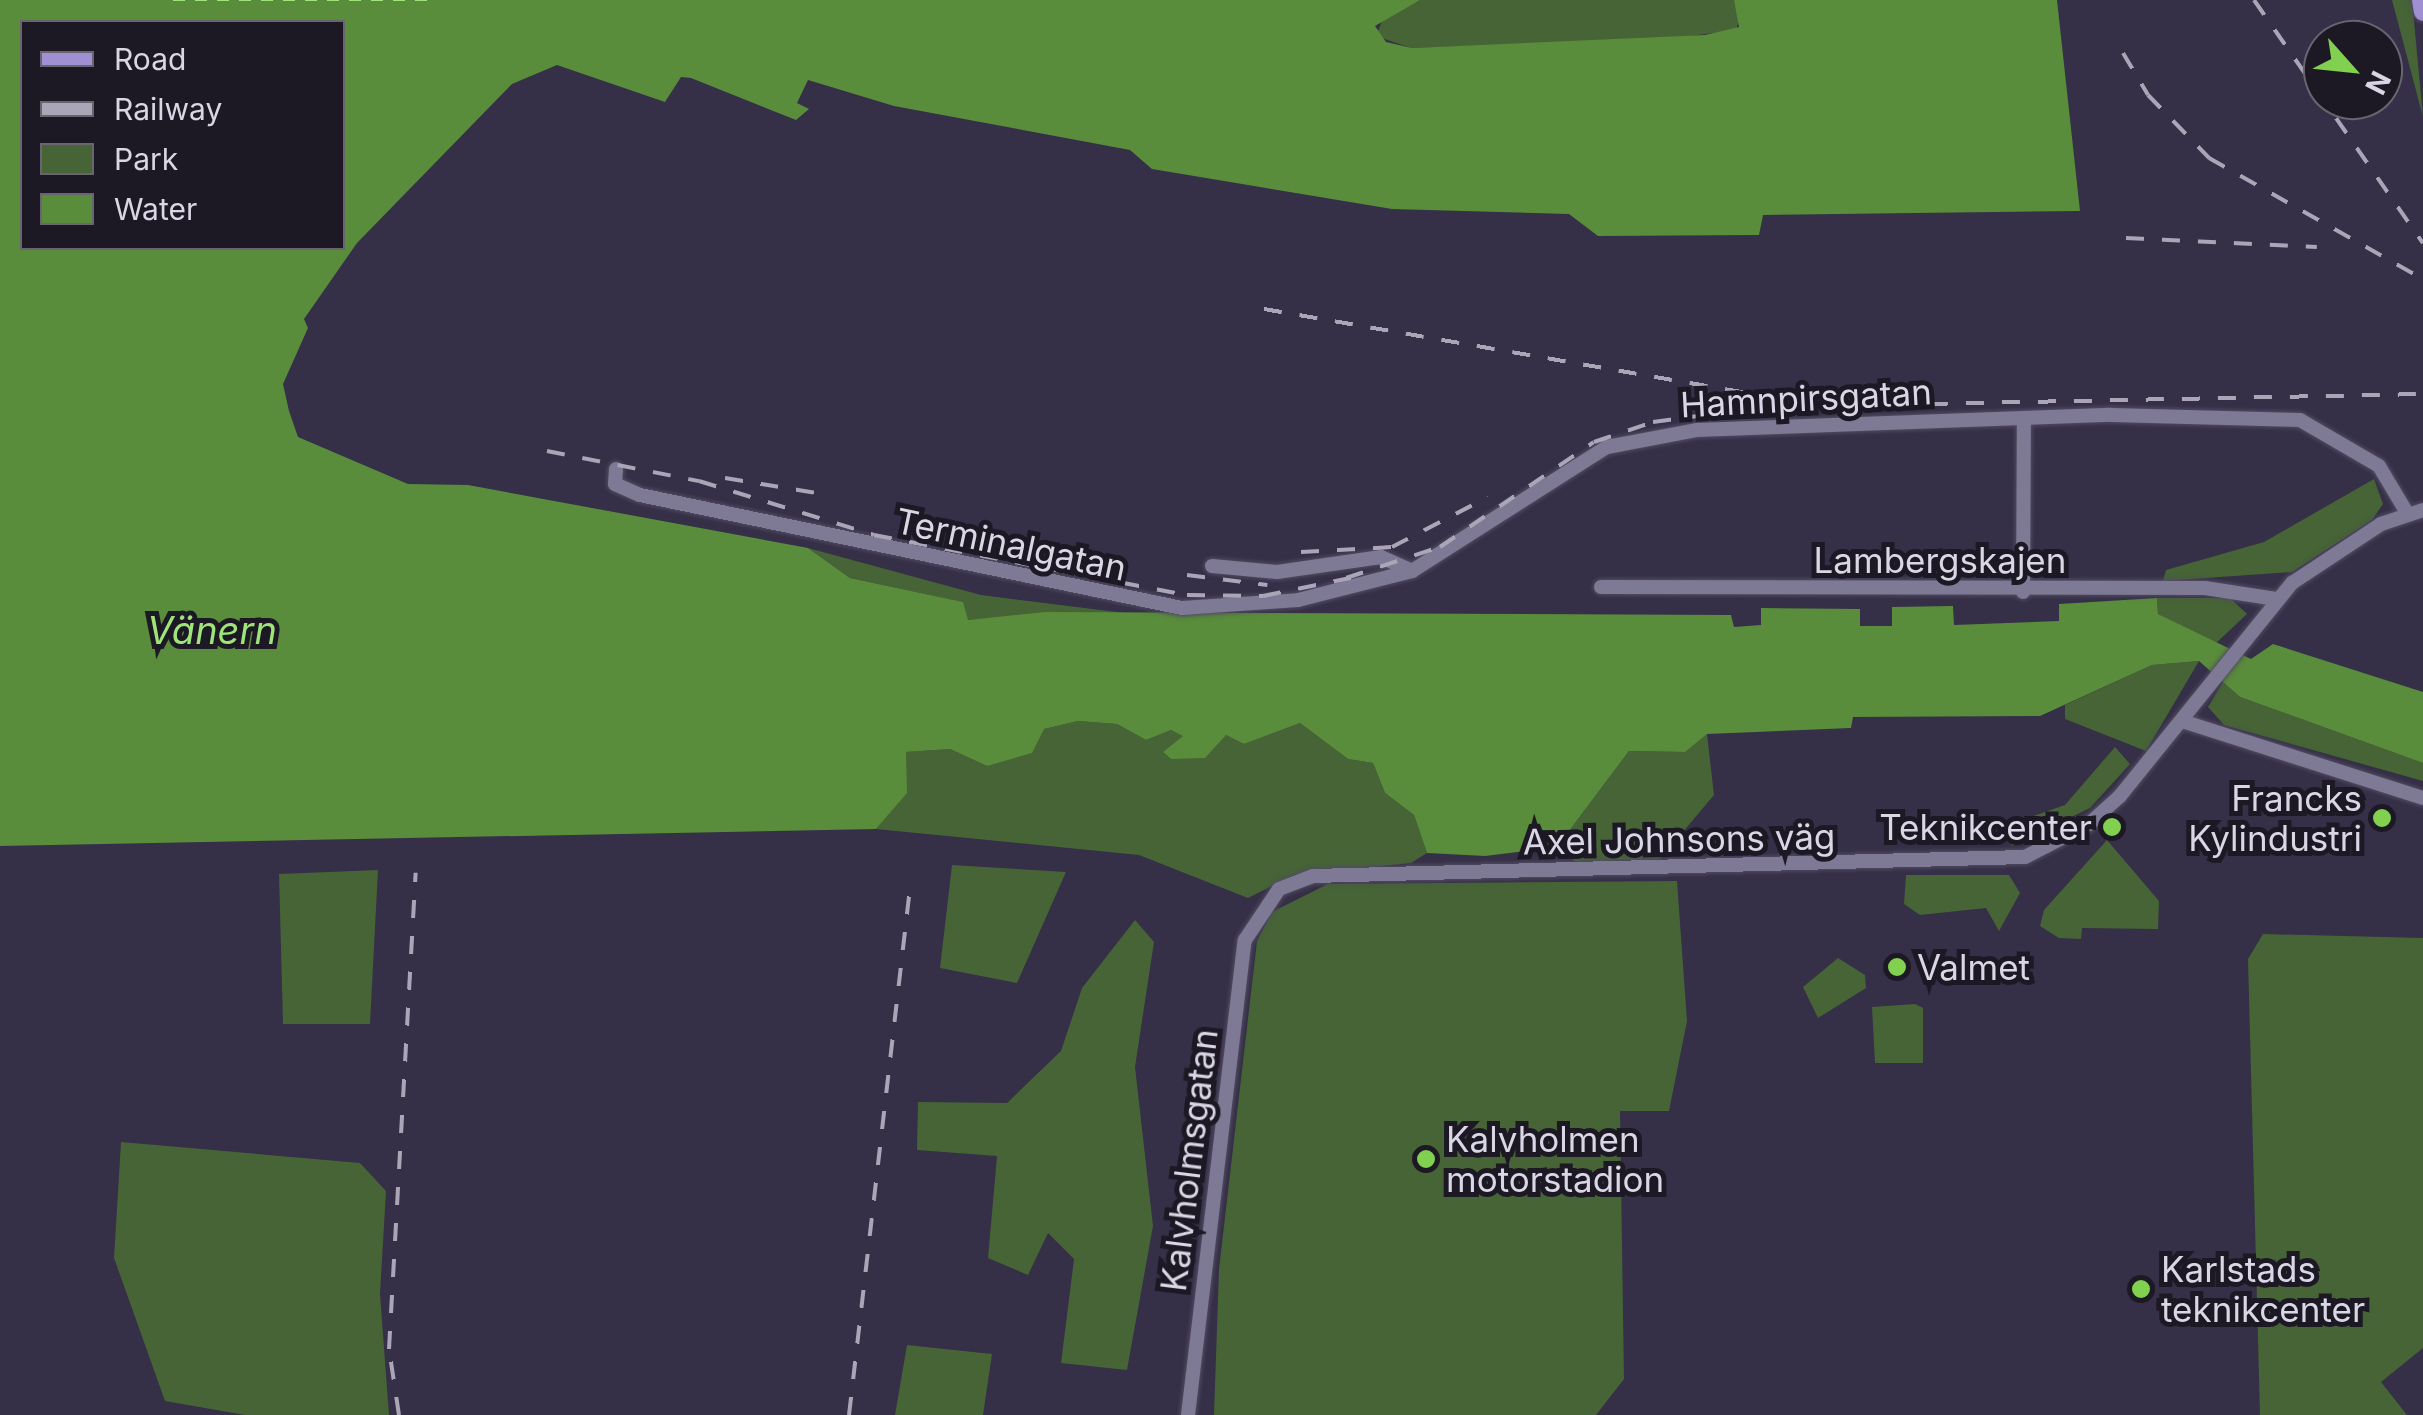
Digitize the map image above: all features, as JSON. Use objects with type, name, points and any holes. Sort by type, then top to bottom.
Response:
[{"type":"main road","points":[[2421,0],[2423,12]]},
{"type":"street","name":"Hamnpirsgatan","points":[[1412,571],[1607,446],[1697,430],[2024,418],[2300,420],[2378,466],[2407,513]]},
{"type":"street","points":[[2024,418],[2024,592]]},
{"type":"street","name":"Terminalgatan","points":[[616,469],[616,484],[640,495],[1182,608],[1298,600],[1412,571]]},
{"type":"street","points":[[2407,513],[2423,510]]},
{"type":"street","name":"Axel Johnsons väg","points":[[1255,913],[1279,889],[1313,876],[2024,857],[2090,824],[2182,720],[2201,686],[2276,599],[2407,513]]},
{"type":"street","points":[[1212,566],[1277,572],[1381,557],[1412,571]]},
{"type":"street","name":"Lambergskajen","points":[[1601,586],[2024,592],[2204,588],[2276,599]]},
{"type":"street","points":[[2182,720],[2423,798]]},
{"type":"street","name":"Kalvholmsgatan","points":[[1188,1415],[1255,913]]},
{"type":"green space","points":[[1420,0],[1734,0],[1742,12],[1736,30],[1668,39],[1411,48],[1376,36],[1383,19]]},
{"type":"green space","points":[[2392,0],[2412,0],[2423,117],[2403,42],[2403,20],[2397,20]]},
{"type":"green space","points":[[2374,479],[2383,504],[2372,520],[2292,572],[2163,581],[2166,570],[2264,542]]},
{"type":"green space","points":[[808,548],[981,595],[1141,615],[967,620],[962,602],[850,578]]},
{"type":"green space","points":[[2157,598],[2230,598],[2247,614],[2214,645],[2158,614]]},
{"type":"green space","points":[[2199,661],[2146,751],[2065,719],[2065,705],[2152,665]]},
{"type":"green space","points":[[2223,682],[2240,697],[2423,763],[2423,781],[2224,725],[2208,707]]},
{"type":"green space","points":[[1078,721],[1117,724],[1146,740],[1171,730],[1184,736],[1163,752],[1171,759],[1226,735],[1244,744],[1300,723],[1348,759],[1373,763],[1385,793],[1414,815],[1427,853],[1411,863],[1294,875],[1248,898],[1139,855],[876,829],[906,793],[905,752],[950,749],[987,766],[1044,729]]},
{"type":"green space","points":[[1707,734],[1714,795],[1660,859],[1576,862],[1557,847],[1629,751],[1684,752]]},
{"type":"green space","points":[[2115,747],[2130,764],[2090,808],[2011,846],[2025,819],[2065,805]]},
{"type":"green space","points":[[2107,840],[2159,901],[2158,929],[2082,928],[2081,939],[2059,938],[2040,926],[2044,910]]},
{"type":"green space","points":[[952,865],[1066,872],[1017,983],[940,968]]},
{"type":"green space","points":[[378,870],[370,1024],[283,1024],[279,874]]},
{"type":"green space","points":[[1906,875],[2009,875],[2020,893],[1999,931],[1986,908],[1920,915],[1904,904]]},
{"type":"green space","name":"Kalvholmen motorstadion","points":[[1677,881],[1687,1021],[1669,1111],[1620,1111],[1624,1379],[1596,1415],[1214,1415],[1219,1269],[1257,941],[1272,912],[1328,884]]},
{"type":"green space","points":[[1135,920],[1154,942],[1135,1067],[1153,1226],[1127,1370],[1061,1363],[1074,1259],[1048,1233],[1028,1275],[988,1258],[997,1156],[917,1150],[918,1102],[1007,1103],[1061,1051],[1082,988]]},
{"type":"green space","points":[[2263,934],[2423,938],[2423,1348],[2381,1382],[2407,1415],[2260,1415],[2248,959]]},
{"type":"green space","points":[[1838,958],[1865,975],[1866,988],[1818,1018],[1803,987]]},
{"type":"green space","points":[[1915,1004],[1923,1008],[1923,1063],[1875,1063],[1872,1007]]},
{"type":"green space","points":[[121,1142],[360,1163],[386,1191],[380,1294],[389,1415],[245,1415],[165,1401],[114,1258]]},
{"type":"green space","points":[[907,1345],[992,1354],[983,1415],[895,1415]]},
{"type":"water","name":"Vänern","points":[[0,0],[1420,0],[1375,26],[1386,42],[1412,48],[1705,35],[1739,27],[1734,0],[2057,0],[2080,211],[1763,215],[1759,235],[1598,236],[1569,214],[1392,209],[1152,169],[1130,150],[894,106],[808,80],[797,103],[809,109],[796,120],[691,78],[681,77],[665,102],[557,65],[512,84],[357,243],[304,319],[308,328],[283,384],[289,411],[298,437],[408,484],[468,485],[808,548],[850,578],[963,602],[968,620],[1045,612],[1731,615],[1734,627],[1761,625],[1761,608],[1860,609],[1860,626],[1892,626],[1892,607],[1953,606],[1954,625],[2059,621],[2059,604],[2157,598],[2158,614],[2251,659],[2273,644],[2423,692],[2423,763],[2240,697],[2199,661],[2152,665],[2040,716],[1853,717],[1851,728],[1707,734],[1685,752],[1629,751],[1557,847],[1485,856],[1427,853],[1414,815],[1385,793],[1373,763],[1348,759],[1300,723],[1244,744],[1226,735],[1205,758],[1171,759],[1163,752],[1183,736],[1171,730],[1146,740],[1117,724],[1078,721],[1044,729],[1032,753],[987,766],[950,749],[906,752],[907,793],[876,829],[0,846]]},
{"type":"ferry route","points":[[173,0],[430,0]]},
{"type":"railway","points":[[2254,0],[2423,243]]},
{"type":"railway","points":[[2123,53],[2148,95],[2209,158],[2423,279]]},
{"type":"railway","points":[[2126,238],[2317,247]]},
{"type":"railway","points":[[1264,309],[1822,406],[2423,394]]},
{"type":"railway","points":[[1346,578],[1440,547],[1594,442],[1653,422],[1758,408]]},
{"type":"railway","points":[[547,451],[699,481],[874,535],[1187,595],[1263,596],[1360,576]]},
{"type":"railway","points":[[725,478],[829,495]]},
{"type":"railway","points":[[1301,552],[1392,547],[1488,497]]},
{"type":"railway","points":[[1187,575],[1267,585]]},
{"type":"railway","points":[[399,1415],[389,1349],[416,873]]},
{"type":"railway","points":[[849,1415],[910,888]]},
{"type":"place","name":"Francks Kylindustri","points":[[2382,818]]},
{"type":"place","name":"Teknikcenter","points":[[2112,827]]},
{"type":"place","name":"Valmet","points":[[1897,967]]},
{"type":"place","name":"Kalvholmen motorstadion","points":[[1426,1159]]},
{"type":"place","name":"Karlstads teknikcenter","points":[[2141,1289]]}]
